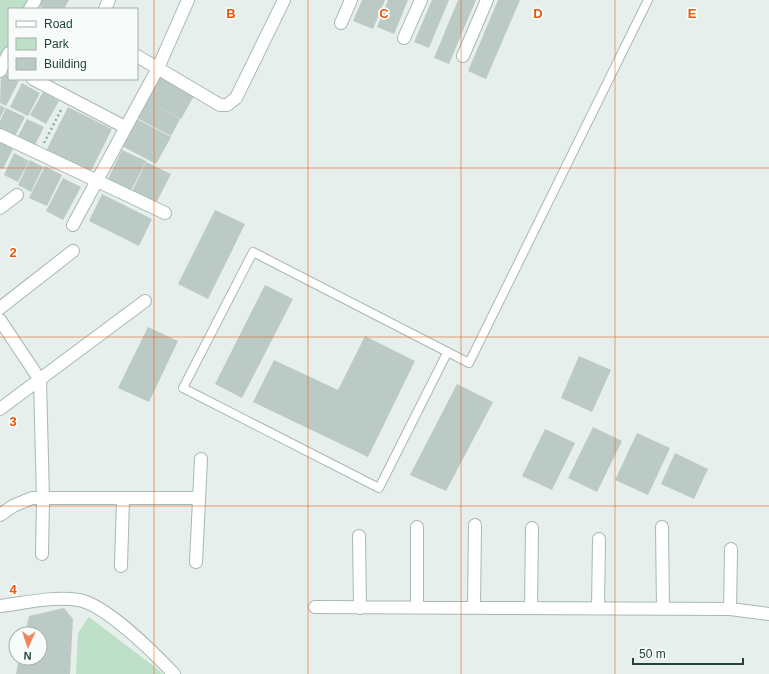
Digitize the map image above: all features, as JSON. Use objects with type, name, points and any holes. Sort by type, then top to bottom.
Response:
[{"type":"street","points":[[73,225],[158,68],[188,0]]},
{"type":"street","points":[[138,57],[220,105],[227,104],[236,98],[284,0]]},
{"type":"street","points":[[341,23],[351,0]]},
{"type":"street","points":[[404,38],[421,0]]},
{"type":"street","points":[[463,56],[487,0]]},
{"type":"street","points":[[35,80],[125,127]]},
{"type":"street","points":[[0,136],[95,182],[165,213]]},
{"type":"street","points":[[0,208],[17,195]]},
{"type":"street","points":[[0,308],[73,251]]},
{"type":"street","points":[[0,409],[145,301]]},
{"type":"street","points":[[0,320],[40,380],[43,499],[42,554]]},
{"type":"street","points":[[196,562],[201,459]]},
{"type":"street","points":[[0,515],[22,501],[32,498],[199,498]]},
{"type":"street","points":[[121,566],[123,498]]},
{"type":"street","points":[[474,608],[475,525]]},
{"type":"street","points":[[662,527],[663,609]]},
{"type":"street","points":[[417,528],[417,608]]},
{"type":"street","points":[[531,608],[532,528]]},
{"type":"street","points":[[358,536],[360,608]]},
{"type":"street","points":[[598,608],[599,539]]},
{"type":"street","points":[[730,609],[731,549]]},
{"type":"street","points":[[0,606],[49,599],[80,600],[103,610],[157,656],[174,674]]},
{"type":"street","points":[[315,608],[730,609],[769,614]]},
{"type":"lane","points":[[447,352],[379,488],[183,388],[252,252],[469,363],[648,0]]},
{"type":"path","points":[[38,154],[68,97]]},
{"type":"green space","points":[[0,0],[29,0],[25,8],[8,8],[8,46],[3,58],[0,57]]},
{"type":"green space","points":[[89,617],[163,674],[76,674],[78,633]]},
{"type":"building","points":[[40,0],[69,0],[65,8],[44,8],[37,5]]},
{"type":"building","points":[[362,0],[385,0],[373,29],[353,21]]},
{"type":"building","points":[[388,0],[408,0],[394,34],[377,27]]},
{"type":"building","points":[[432,0],[449,0],[429,48],[414,42]]},
{"type":"building","points":[[458,0],[476,0],[449,64],[434,58]]},
{"type":"building","points":[[498,0],[520,0],[486,79],[468,71]]},
{"type":"building","points":[[1,72],[8,76],[8,80],[19,81],[6,106],[0,103]]},
{"type":"building","points":[[158,76],[194,96],[181,119],[157,106],[180,119],[171,136],[137,118]]},
{"type":"building","points":[[22,83],[40,93],[28,116],[10,107]]},
{"type":"building","points":[[43,92],[59,101],[46,124],[30,115]]},
{"type":"building","points":[[0,105],[5,108],[0,118]]},
{"type":"building","points":[[68,107],[112,129],[89,175],[45,153]]},
{"type":"building","points":[[6,108],[25,117],[15,136],[0,129],[0,121]]},
{"type":"building","points":[[27,119],[44,127],[34,147],[17,138]]},
{"type":"building","points":[[137,119],[171,137],[156,164],[122,146]]},
{"type":"building","points":[[0,142],[13,149],[3,169],[0,168]]},
{"type":"building","points":[[122,150],[146,161],[129,195],[106,183]]},
{"type":"building","points":[[14,153],[29,161],[18,182],[4,175]]},
{"type":"building","points":[[30,160],[43,167],[31,192],[18,185]]},
{"type":"building","points":[[146,162],[171,174],[155,205],[131,194]]},
{"type":"building","points":[[45,166],[62,175],[47,206],[29,198]]},
{"type":"building","points":[[63,178],[81,187],[63,220],[46,211]]},
{"type":"building","points":[[102,194],[152,219],[139,246],[89,221]]},
{"type":"building","points":[[215,210],[245,224],[208,299],[178,284]]},
{"type":"building","points":[[265,285],[293,299],[242,398],[215,384]]},
{"type":"building","points":[[148,327],[178,341],[149,402],[118,388]]},
{"type":"building","points":[[365,336],[415,361],[368,457],[253,402],[274,360],[338,390]]},
{"type":"building","points":[[579,356],[611,370],[592,412],[561,398]]},
{"type":"building","points":[[457,384],[493,402],[446,491],[410,475]]},
{"type":"building","points":[[593,427],[622,441],[597,492],[568,478]]},
{"type":"building","points":[[545,429],[575,443],[552,490],[522,476]]},
{"type":"building","points":[[637,433],[670,448],[648,495],[615,480]]},
{"type":"building","points":[[675,453],[708,469],[694,499],[661,484]]},
{"type":"building","points":[[64,608],[73,619],[70,674],[16,674],[18,666],[48,666],[48,626],[27,626],[29,616]]}]
